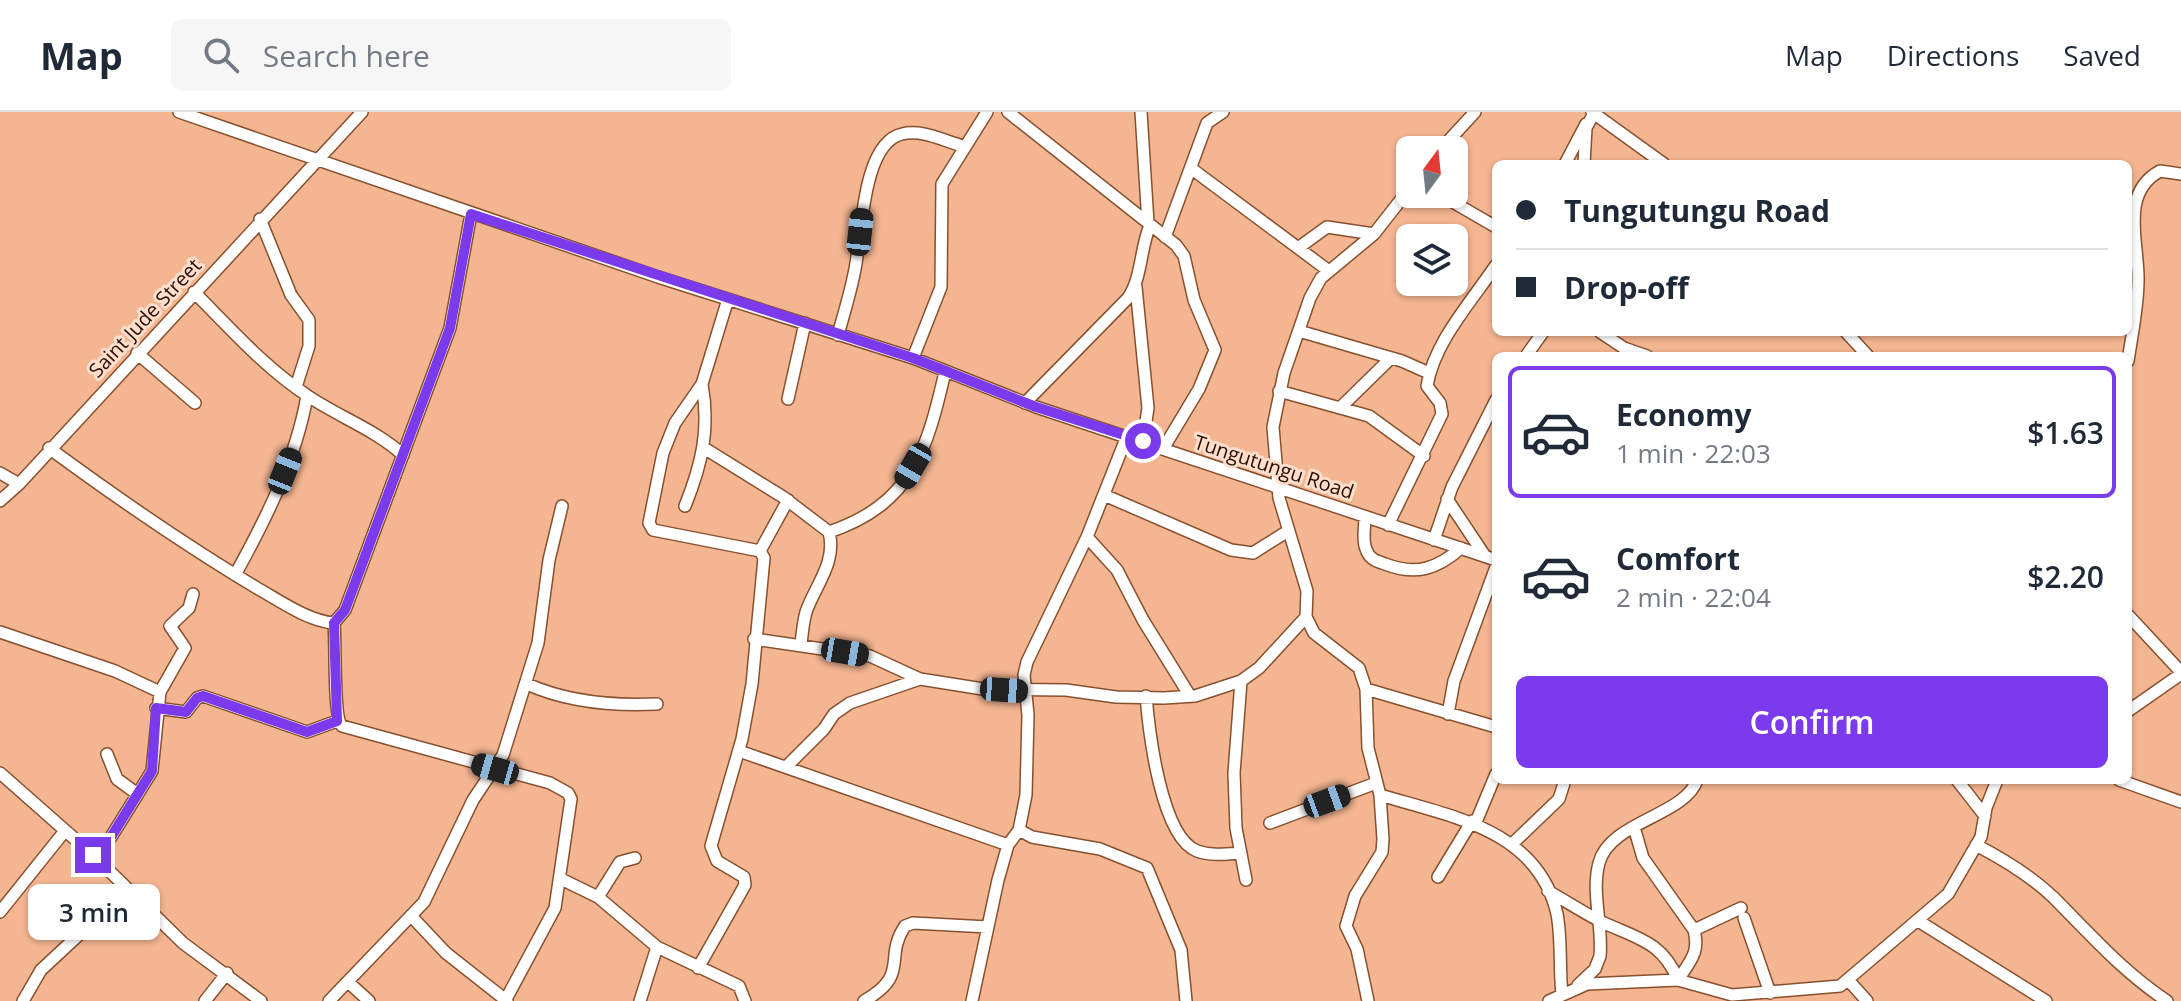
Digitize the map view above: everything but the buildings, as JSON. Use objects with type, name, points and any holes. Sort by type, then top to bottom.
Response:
[{"type":"street","name":"Tungutungu Road","points":[[179,112],[471,214],[913,358],[1025,403],[1490,558]]},
{"type":"street","name":"Saint Jude Street","points":[[0,501],[362,112]]},
{"type":"street","points":[[913,358],[938,299],[943,254],[942,184],[987,112]]},
{"type":"street","points":[[1008,112],[1165,237],[1184,256],[1194,300],[1215,350],[1199,389],[1163,449]]},
{"type":"street","points":[[1141,112],[1149,224],[1138,261],[1136,287],[1148,408],[1143,441]]},
{"type":"street","points":[[1165,237],[1207,123],[1223,112]]},
{"type":"street","points":[[1453,136],[1475,112]]},
{"type":"street","points":[[1567,160],[1591,116]]},
{"type":"street","points":[[1585,160],[1591,116]]},
{"type":"street","points":[[1591,116],[1658,160]]},
{"type":"street","points":[[838,335],[855,268],[865,196],[879,151],[890,139],[914,132],[963,146]]},
{"type":"street","points":[[1192,169],[1329,271]]},
{"type":"street","points":[[2132,330],[2139,277],[2133,218],[2143,186],[2160,171],[2181,174]]},
{"type":"street","points":[[1368,1001],[1357,949],[1346,926],[1355,896],[1382,852],[1378,789],[1368,748],[1366,689],[1359,668],[1314,633],[1306,617],[1307,591],[1288,531],[1273,455],[1279,391],[1310,298],[1329,271],[1374,234],[1396,206]]},
{"type":"street","points":[[1463,208],[1492,225]]},
{"type":"street","points":[[337,721],[334,623],[345,610],[450,328],[471,214]]},
{"type":"street","points":[[260,219],[291,295],[309,320],[309,346],[296,387]]},
{"type":"street","points":[[1298,248],[1327,227],[1374,234]]},
{"type":"street","points":[[1388,525],[1442,414],[1440,403],[1427,386],[1429,373],[1492,271]]},
{"type":"street","points":[[1025,403],[1093,336],[1136,287]]},
{"type":"street","points":[[194,292],[264,362],[307,396],[373,433],[403,455]]},
{"type":"street","points":[[698,968],[745,885],[744,877],[717,861],[711,846],[739,751],[752,684],[764,558],[760,551],[653,530],[649,523],[663,453],[675,423],[702,384],[728,299]]},
{"type":"street","points":[[788,399],[805,323]]},
{"type":"street","points":[[1299,331],[1391,358],[1429,373]]},
{"type":"street","points":[[1606,336],[1634,352]]},
{"type":"street","points":[[1850,336],[1864,352]]},
{"type":"street","points":[[137,353],[195,403]]},
{"type":"street","points":[[1341,407],[1391,358]]},
{"type":"street","points":[[829,532],[863,519],[884,506],[903,484],[932,427],[945,372]]},
{"type":"street","points":[[685,506],[704,448],[708,419],[702,384]]},
{"type":"street","points":[[1279,391],[1369,416],[1424,456]]},
{"type":"street","points":[[235,575],[282,477],[302,422],[307,396]]},
{"type":"street","points":[[1434,540],[1447,499],[1492,408]]},
{"type":"street","points":[[972,1001],[1008,845],[1019,830],[1029,774],[1025,692],[1027,662],[1087,537],[1127,436]]},
{"type":"street","points":[[49,448],[101,488],[235,575],[323,622],[334,623]]},
{"type":"street","points":[[704,448],[788,500],[829,532],[831,550],[826,569],[807,609],[801,645]]},
{"type":"street","points":[[0,473],[19,484]]},
{"type":"street","points":[[1104,495],[1231,550],[1253,553],[1288,531]]},
{"type":"street","points":[[1447,499],[1490,558]]},
{"type":"street","points":[[760,551],[788,500]]},
{"type":"street","points":[[329,1001],[413,918],[424,902],[473,800],[495,769],[510,739],[538,643],[549,560],[562,506]]},
{"type":"street","points":[[1365,517],[1366,552],[1373,560],[1400,569],[1425,571],[1445,562],[1461,548]]},
{"type":"street","points":[[1087,537],[1117,570],[1143,620],[1190,696]]},
{"type":"street","points":[[1448,714],[1454,681],[1492,578]]},
{"type":"street","points":[[93,855],[111,837],[152,771],[160,692],[185,648],[172,630],[171,621],[189,608],[193,594]]},
{"type":"street","points":[[754,639],[870,656],[920,679],[1025,692],[1066,690],[1116,697],[1190,696],[1241,681],[1259,668],[1306,617]]},
{"type":"street","points":[[2132,619],[2181,673],[2132,708]]},
{"type":"street","points":[[0,632],[115,671],[160,692]]},
{"type":"street","points":[[788,765],[824,729],[834,714],[850,703],[920,679]]},
{"type":"street","points":[[1241,681],[1234,773],[1236,828],[1246,880]]},
{"type":"street","points":[[527,684],[558,696],[613,705],[657,704]]},
{"type":"street","points":[[1366,689],[1492,726]]},
{"type":"street","points":[[156,708],[186,712],[197,698],[203,696],[307,732],[337,721],[369,736],[550,783],[568,793],[571,810],[561,879],[549,923],[506,1001],[446,953],[413,918]]},
{"type":"street","points":[[1146,696],[1151,743],[1178,837],[1195,850],[1214,855],[1241,853]]},
{"type":"street","points":[[739,751],[788,765],[1008,845]]},
{"type":"street","points":[[107,754],[117,779],[136,793]]},
{"type":"street","points":[[0,773],[93,855],[126,891],[183,943],[261,1001]]},
{"type":"street","points":[[1438,877],[1474,822],[1492,783]]},
{"type":"street","points":[[1511,845],[1559,799],[1564,784]]},
{"type":"street","points":[[1549,1001],[1576,987],[1598,963],[1602,921],[1597,896],[1600,859],[1607,847],[1688,794],[1694,784]]},
{"type":"street","points":[[1960,784],[1985,816]]},
{"type":"street","points":[[1854,991],[1948,894],[1976,845],[1996,784]]},
{"type":"street","points":[[2130,784],[2181,802]]},
{"type":"street","points":[[1270,823],[1378,789],[1474,822],[1526,856],[1548,891],[1558,918],[1562,994]]},
{"type":"street","points":[[1634,827],[1643,858],[1653,876],[1694,930],[1696,955],[1678,980]]},
{"type":"street","points":[[1019,830],[1032,837],[1121,856],[1147,868],[1181,950],[1186,1001]]},
{"type":"street","points":[[0,912],[64,832]]},
{"type":"street","points":[[1976,845],[2002,859],[2051,895],[2111,958],[2167,1001]]},
{"type":"street","points":[[598,897],[620,862],[635,858]]},
{"type":"street","points":[[561,879],[598,897],[657,947],[739,986],[745,1001]]},
{"type":"street","points":[[23,1001],[41,970],[126,891]]},
{"type":"street","points":[[1548,891],[1602,921],[1652,942],[1664,955],[1678,980]]},
{"type":"street","points":[[1694,930],[1742,913],[1770,993]]},
{"type":"street","points":[[1920,922],[2046,1001]]},
{"type":"street","points":[[864,1001],[888,985],[893,976],[905,926],[913,923],[988,927]]},
{"type":"street","points":[[640,1001],[657,947]]},
{"type":"street","points":[[205,1001],[227,973]]},
{"type":"street","points":[[1576,987],[1678,980],[1732,995],[1830,989],[1854,991],[1867,1001]]},
{"type":"street","points":[[348,982],[369,1001]]},
{"type":"route","points":[[93,855],[111,837],[152,771],[156,708],[186,712],[197,698],[203,696],[307,732],[337,721],[338,662],[334,623],[345,610],[431,386],[458,298],[471,214],[865,345],[913,358],[1036,407],[1143,441]]}]
